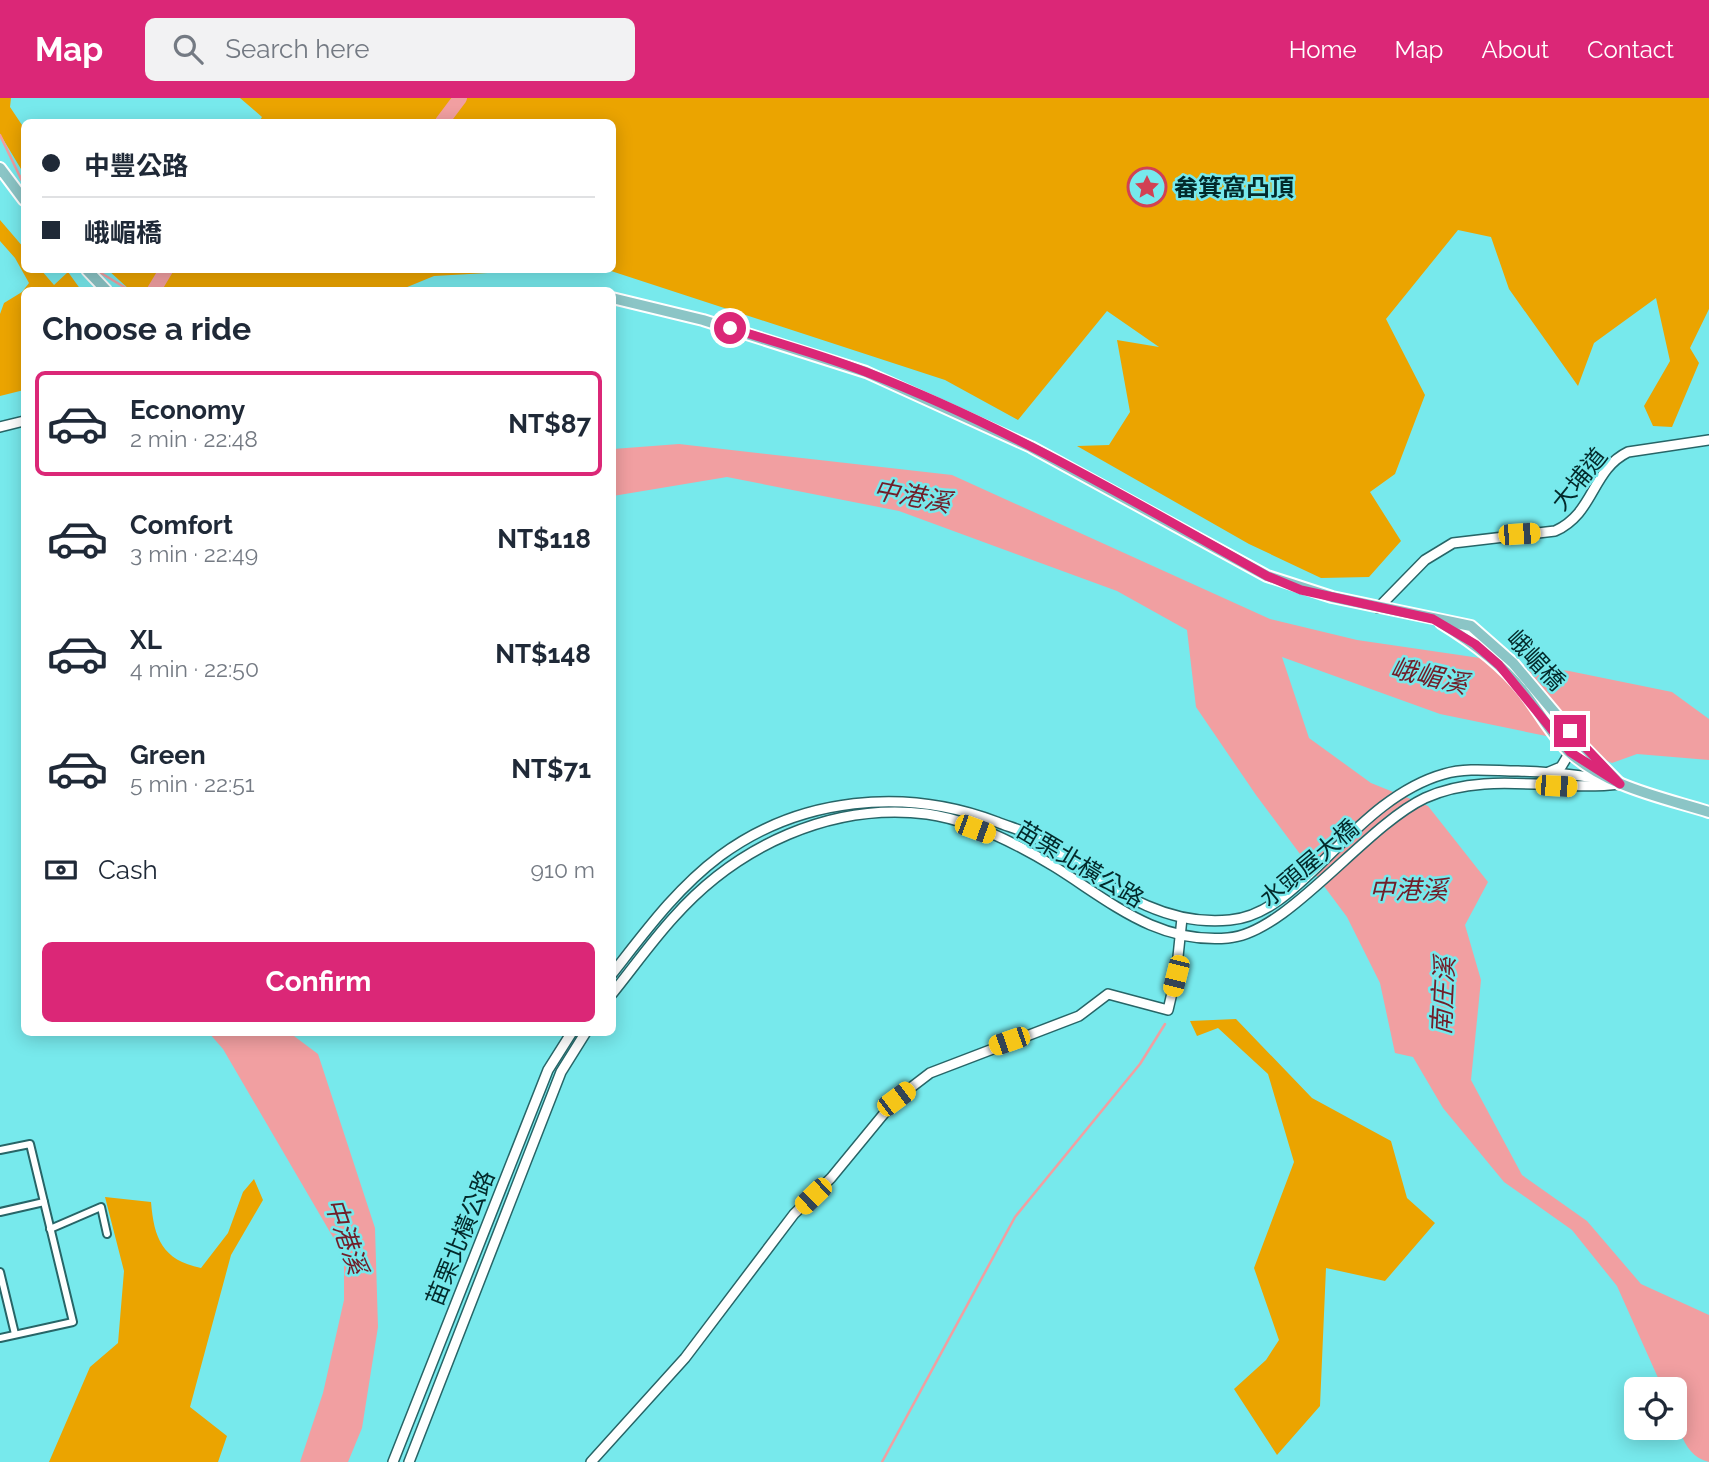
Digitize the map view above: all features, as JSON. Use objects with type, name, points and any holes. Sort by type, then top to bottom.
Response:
[{"type":"main road","points":[[0,168],[21,196]]},
{"type":"main road","points":[[90,273],[103,287]]},
{"type":"main road","points":[[616,299],[703,320],[866,372],[1031,447],[1267,576],[1301,590],[1433,619]]},
{"type":"main road","points":[[0,427],[21,422]]},
{"type":"main road","name":"大埔道","points":[[1378,608],[1425,560],[1453,542],[1555,531],[1568,526],[1585,508],[1601,477],[1616,458],[1650,447],[1709,440]]},
{"type":"main road","name":"峨嵋橋","points":[[1433,619],[1471,626],[1513,663],[1581,744],[1620,784]]},
{"type":"main road","name":"峨嵋橋","points":[[1433,619],[1462,635],[1515,682],[1570,752],[1620,784]]},
{"type":"main road","points":[[1547,772],[1561,767],[1570,752]]},
{"type":"main road","name":"水頭屋大橋","points":[[1182,918],[1228,920],[1258,912],[1306,878],[1378,809],[1445,773],[1483,770],[1547,772]]},
{"type":"main road","points":[[1547,772],[1588,776],[1620,784],[1646,795],[1709,811]]},
{"type":"main road","name":"水頭屋大橋","points":[[1179,936],[1227,939],[1263,926],[1296,901],[1390,819],[1424,799],[1454,787],[1497,783],[1591,788],[1620,784]]},
{"type":"main road","name":"苗栗北橫公路","points":[[616,970],[663,908],[720,856],[782,821],[850,802],[927,802],[981,816],[1030,834],[1148,909],[1182,918]]},
{"type":"main road","name":"苗栗北橫公路","points":[[616,989],[675,915],[728,867],[784,834],[849,814],[928,814],[1019,845],[1139,922],[1179,936]]},
{"type":"main road","points":[[591,1462],[685,1358],[794,1214],[831,1178],[896,1099],[930,1073],[1079,1016],[1108,994],[1168,1010],[1176,976],[1182,918]]},
{"type":"main road","name":"苗栗北橫公路","points":[[393,1462],[548,1070],[569,1036]]},
{"type":"main road","name":"苗栗北橫公路","points":[[409,1462],[561,1072],[584,1036]]},
{"type":"street","points":[[0,1150],[30,1144],[74,1322],[0,1338]]},
{"type":"street","points":[[0,1212],[44,1202]]},
{"type":"street","points":[[50,1228],[101,1208],[107,1234]]},
{"type":"street","points":[[0,1272],[15,1334]]},
{"type":"shaded area","points":[[0,98],[11,98],[10,107],[21,124],[21,169],[0,134]]},
{"type":"shaded area","points":[[240,98],[1709,98],[1709,309],[1690,348],[1699,363],[1672,427],[1653,426],[1644,406],[1670,361],[1656,298],[1594,343],[1578,386],[1509,289],[1491,237],[1458,230],[1386,319],[1425,395],[1395,474],[1370,492],[1401,541],[1369,577],[1321,578],[1249,544],[1077,446],[1109,445],[1130,412],[1117,340],[1159,347],[1107,311],[1018,420],[945,380],[616,273],[616,119],[261,119],[262,117]]},
{"type":"shaded area","points":[[0,220],[21,244],[21,269],[15,258],[0,241]]},
{"type":"shaded area","points":[[23,273],[44,273],[54,285],[69,273],[79,287],[26,287],[29,283]]},
{"type":"shaded area","points":[[111,273],[489,273],[434,276],[407,287],[127,287]]},
{"type":"shaded area","points":[[21,293],[21,391],[0,396],[0,314],[4,303]]},
{"type":"shaded area","points":[[1236,1019],[1312,1098],[1391,1141],[1407,1198],[1435,1223],[1385,1281],[1326,1268],[1320,1406],[1277,1455],[1234,1389],[1266,1360],[1279,1340],[1254,1268],[1294,1162],[1268,1074],[1218,1028],[1197,1036],[1190,1021]]},
{"type":"shaded area","points":[[254,1179],[263,1200],[231,1255],[190,1407],[227,1436],[218,1462],[49,1462],[90,1367],[118,1343],[124,1271],[105,1197],[151,1202],[162,1246],[177,1259],[201,1268],[228,1233],[243,1192]]},
{"type":"water","name":"中港溪","points":[[679,444],[952,475],[1270,619],[1357,640],[1569,671],[1672,692],[1709,719],[1709,760],[1637,754],[1612,763],[1551,737],[1440,714],[1282,657],[1309,738],[1371,783],[1428,806],[1488,882],[1465,925],[1481,980],[1471,1080],[1522,1175],[1587,1221],[1641,1284],[1709,1315],[1709,1462],[1699,1458],[1684,1440],[1687,1440],[1687,1377],[1658,1377],[1617,1286],[1572,1230],[1504,1182],[1443,1108],[1413,1057],[1395,1053],[1380,983],[1347,917],[1256,795],[1196,707],[1187,630],[1117,591],[899,511],[727,477],[616,496],[616,449]]},
{"type":"water","name":"中港溪","points":[[212,1036],[294,1036],[318,1054],[375,1228],[378,1327],[362,1428],[348,1462],[300,1462],[323,1393],[344,1300],[344,1256],[223,1049]]},
{"type":"waterway","points":[[444,119],[460,98]]},
{"type":"waterway","points":[[0,135],[21,179]]},
{"type":"waterway","points":[[101,273],[124,287]]},
{"type":"waterway","points":[[156,287],[164,273]]},
{"type":"waterway","points":[[882,1462],[1015,1217],[1140,1064],[1165,1024]]},
{"type":"place","name":"畚箕窩凸頂","points":[[1147,187]]},
{"type":"route","points":[[730,328],[866,372],[950,408],[1031,447],[1267,576],[1301,590],[1433,619],[1475,644],[1499,665],[1523,691],[1549,729],[1570,752],[1620,784],[1570,731]]},
{"type":"water label","name":"峨嵋溪","points":[[1429,676]]},
{"type":"water label","name":"南庄溪","points":[[1443,996]]}]
